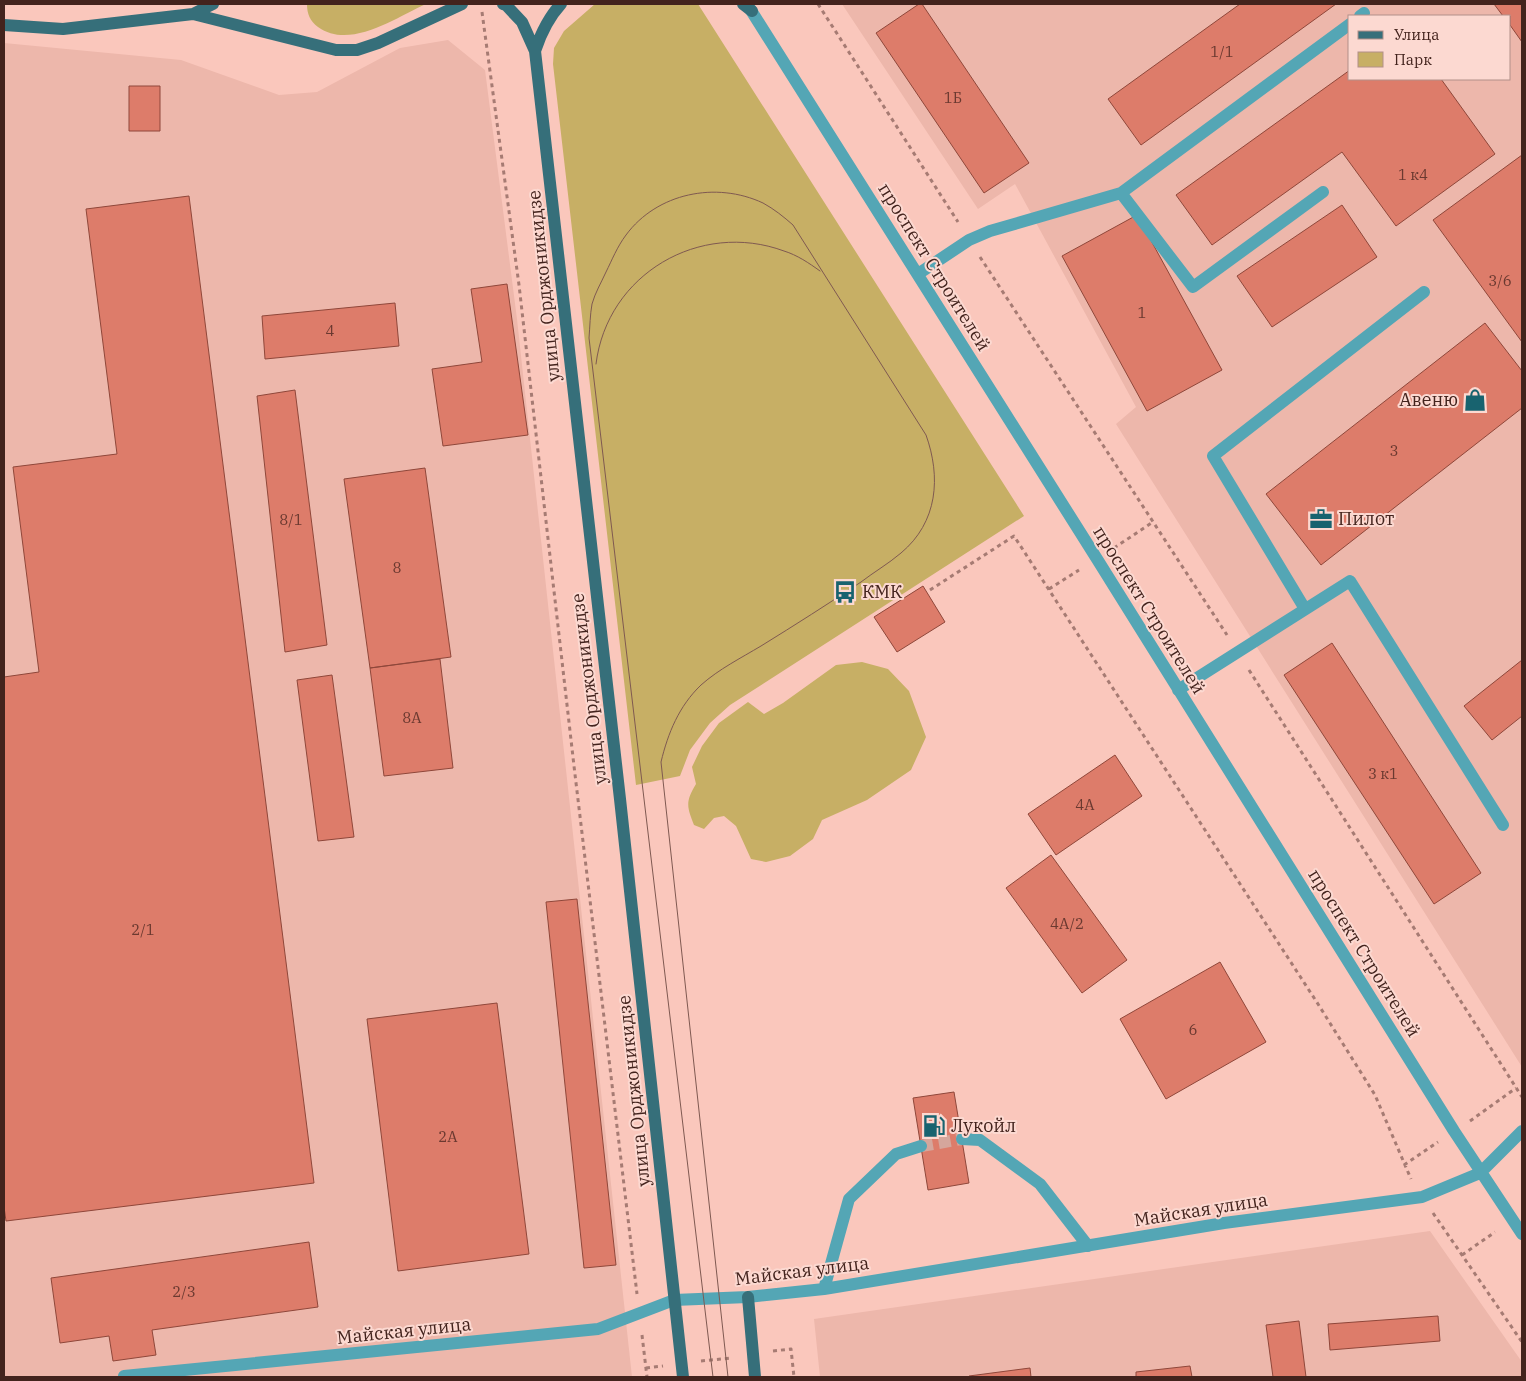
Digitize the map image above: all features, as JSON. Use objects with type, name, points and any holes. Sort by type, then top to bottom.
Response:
[{"type":"main road","points":[[4,25],[63,30],[193,14],[213,4]]},
{"type":"main road","points":[[193,14],[336,50],[357,50],[378,43],[462,4]]},
{"type":"main road","points":[[503,4],[522,22],[535,51]]},
{"type":"main road","name":"улица Орджоникидзе","points":[[561,4],[551,14],[541,31],[535,51],[620,799],[682,1377]]},
{"type":"main road","points":[[748,1297],[755,1377]]},
{"type":"street","name":"проспект Строителей","points":[[748,6],[918,274],[1480,1173],[1522,1234]]},
{"type":"street","points":[[918,274],[969,240],[990,231],[1121,193],[1348,25]]},
{"type":"street","points":[[1121,193],[1193,287],[1323,192]]},
{"type":"street","points":[[1305,609],[1213,456],[1424,292]]},
{"type":"street","points":[[1178,690],[1350,581],[1503,825]]},
{"type":"street","points":[[1480,1173],[1522,1131]]},
{"type":"street","points":[[962,1139],[980,1140],[1040,1184],[1088,1246]]},
{"type":"street","points":[[824,1289],[849,1199],[896,1154],[921,1146]]},
{"type":"street","name":"Майская улица","points":[[124,1376],[598,1329],[674,1300],[748,1297],[824,1289],[1224,1223],[1422,1197],[1480,1173]]},
{"type":"path","points":[[481,4],[519,285],[647,1377]]},
{"type":"path","points":[[818,4],[969,240],[1238,652],[1522,1097]]},
{"type":"path","points":[[930,590],[1014,536],[1313,995],[1375,1095],[1407,1172],[1422,1197],[1522,1342]]},
{"type":"path","points":[[1462,1255],[1512,1220]]},
{"type":"shaded area","points":[[842,4],[1522,4],[1522,1067],[1116,424],[1136,407],[1015,184],[978,209]]},
{"type":"shaded area","points":[[448,40],[485,70],[517,319],[632,1377],[4,1377],[4,43],[181,60],[279,95],[317,92],[400,48]]},
{"type":"shaded area","points":[[1430,1231],[1522,1362],[1522,1377],[820,1377],[814,1319]]},
{"type":"green space","points":[[307,4],[426,4],[372,29],[358,34],[344,35],[331,33],[315,25],[309,17]]},
{"type":"green space","points":[[595,4],[698,4],[1024,516],[730,705],[710,723],[690,750],[680,776],[636,785],[553,64],[554,48],[564,31]]},
{"type":"green space","points":[[862,662],[888,669],[909,691],[926,737],[911,770],[867,800],[822,820],[813,839],[790,856],[766,862],[751,859],[736,826],[724,816],[714,818],[704,829],[694,825],[688,804],[696,784],[692,767],[702,746],[719,723],[748,702],[764,714],[783,703],[836,665]]},
{"type":"building","points":[[919,4],[922,4],[1029,163],[984,193],[876,33]]},
{"type":"building","points":[[1240,4],[1336,4],[1141,145],[1108,99]]},
{"type":"building","points":[[1494,4],[1522,4],[1522,42],[1511,26],[1511,15],[1502,15]]},
{"type":"building","points":[[1348,71],[1348,80],[1442,80],[1495,154],[1396,226],[1342,152],[1212,245],[1176,195]]},
{"type":"building","points":[[129,86],[160,86],[160,131],[129,131]]},
{"type":"building","points":[[1522,155],[1522,342],[1433,220]]},
{"type":"building","points":[[189,196],[314,1183],[6,1221],[4,1207],[4,677],[39,672],[13,467],[117,454],[86,209]]},
{"type":"building","points":[[1342,205],[1377,257],[1272,327],[1237,276]]},
{"type":"building","points":[[1137,215],[1222,370],[1147,411],[1062,256]]},
{"type":"building","points":[[507,284],[528,435],[443,446],[432,369],[482,362],[471,289]]},
{"type":"building","points":[[395,303],[399,346],[265,359],[262,316]]},
{"type":"building","points":[[1485,323],[1522,371],[1522,408],[1321,565],[1266,494]]},
{"type":"building","points":[[295,390],[327,645],[285,652],[257,396]]},
{"type":"building","points":[[425,468],[451,657],[370,668],[344,479]]},
{"type":"building","points":[[923,586],[945,622],[897,652],[874,617]]},
{"type":"building","points":[[1332,643],[1481,873],[1434,904],[1284,675]]},
{"type":"building","points":[[440,659],[453,768],[384,776],[370,668]]},
{"type":"building","points":[[1522,660],[1522,716],[1492,740],[1464,706]]},
{"type":"building","points":[[332,675],[354,837],[318,841],[297,680]]},
{"type":"building","points":[[1115,755],[1142,796],[1056,855],[1028,814]]},
{"type":"building","points":[[1051,855],[1127,960],[1082,993],[1006,888]]},
{"type":"building","points":[[577,899],[616,1265],[584,1268],[546,902]]},
{"type":"building","points":[[1220,962],[1266,1042],[1166,1099],[1120,1019]]},
{"type":"building","points":[[497,1003],[529,1254],[398,1271],[367,1019]]},
{"type":"building","points":[[954,1092],[969,1183],[928,1190],[913,1098]]},
{"type":"building","points":[[309,1242],[318,1307],[152,1330],[156,1355],[113,1361],[109,1336],[60,1343],[51,1278]]},
{"type":"building","points":[[1438,1316],[1440,1341],[1330,1350],[1328,1324]]},
{"type":"building","points":[[1299,1321],[1306,1377],[1273,1377],[1266,1325]]},
{"type":"building","points":[[1190,1366],[1192,1377],[1136,1377],[1136,1372]]},
{"type":"building","points":[[1030,1368],[1031,1377],[969,1377],[969,1376]]},
{"type":"tunnel","points":[[921,1146],[962,1139]]},
{"type":"tram line","points":[[713,1377],[589,338],[593,300],[626,235],[654,209],[688,195],[707,192],[745,196],[763,203],[793,225],[926,435],[934,467],[933,498],[929,513],[923,527],[913,541],[896,557],[861,582],[723,669],[701,685],[686,702],[675,720],[661,762],[728,1377]]},
{"type":"tram line","points":[[596,364],[604,332],[618,304],[638,281],[663,262],[691,249],[721,243],[752,243],[789,253],[820,271]]},
{"type":"place","name":"Авеню","points":[[1475,400]]},
{"type":"place","name":"Пилот","points":[[1321,519]]},
{"type":"place","name":"КМК","points":[[845,592]]},
{"type":"place","name":"Лукойл","points":[[934,1126]]}]
